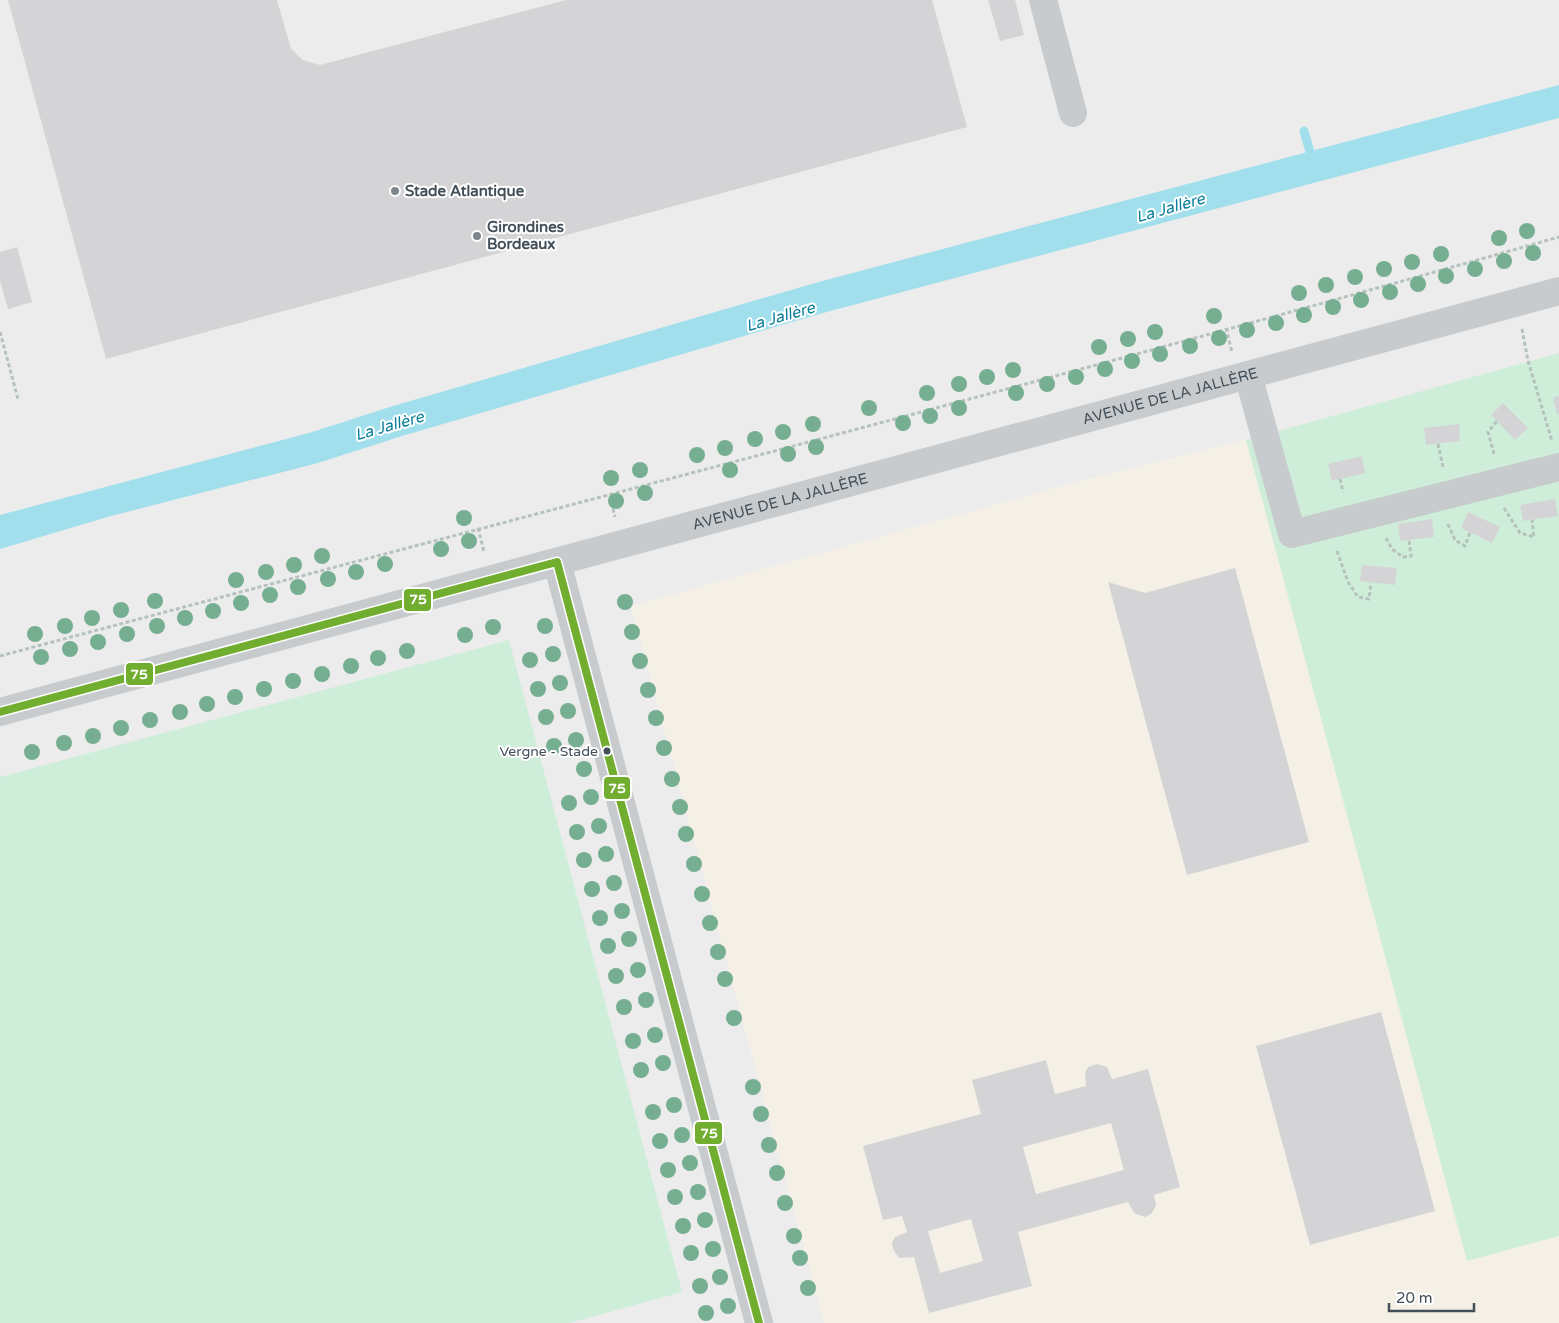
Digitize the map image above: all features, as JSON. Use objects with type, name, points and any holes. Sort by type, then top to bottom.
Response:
[{"type":"street","points":[[1043,0],[1073,113]]},
{"type":"street","name":"AVENUE DE LA JALLÈRE","points":[[0,712],[1559,291]]},
{"type":"street","points":[[1248,375],[1292,534],[1493,483],[1556,457]]},
{"type":"street","points":[[558,562],[759,1323]]},
{"type":"path","points":[[0,656],[478,528],[620,494],[1559,237]]},
{"type":"path","points":[[1517,302],[1528,362],[1556,457]]},
{"type":"path","points":[[0,332],[18,399]]},
{"type":"path","points":[[1497,421],[1488,432],[1493,483],[1497,498],[1520,533],[1534,537],[1532,520]]},
{"type":"path","points":[[1432,499],[1441,508],[1455,540],[1465,546],[1470,532]]},
{"type":"path","points":[[1374,513],[1392,549],[1403,557],[1411,556],[1409,540]]},
{"type":"path","points":[[1327,525],[1348,582],[1358,597],[1369,600],[1372,583]]},
{"type":"shaded area","points":[[1559,353],[1559,1323],[824,1323],[631,606],[1088,479],[1246,440]]},
{"type":"green space","points":[[1559,353],[1559,1236],[1467,1261],[1246,440]]},
{"type":"green space","points":[[509,640],[682,1292],[570,1323],[0,1323],[0,777]]},
{"type":"water","name":"La Jallère","points":[[1559,85],[1559,118],[823,313],[402,436],[318,463],[111,516],[0,549],[0,515],[309,433],[393,406],[815,283]]},
{"type":"building","name":"Stade Atlantique","points":[[8,0],[277,0],[291,49],[303,60],[320,65],[566,0],[932,0],[967,127],[106,359]]},
{"type":"building","points":[[988,0],[1015,0],[1024,35],[1000,41]]},
{"type":"building","points":[[17,247],[32,302],[8,309],[0,281],[0,252]]},
{"type":"building","points":[[1559,396],[1559,414],[1557,414],[1553,398]]},
{"type":"building","points":[[1503,403],[1528,428],[1515,440],[1491,415]]},
{"type":"building","points":[[1459,424],[1460,441],[1426,445],[1424,428]]},
{"type":"building","points":[[1362,456],[1365,473],[1332,481],[1328,464]]},
{"type":"building","points":[[1555,499],[1558,516],[1523,521],[1520,505]]},
{"type":"building","points":[[1468,512],[1500,527],[1492,543],[1461,528]]},
{"type":"building","points":[[1432,519],[1434,537],[1400,541],[1398,524]]},
{"type":"building","points":[[1362,565],[1397,568],[1395,585],[1360,581]]},
{"type":"building","points":[[1235,568],[1309,842],[1187,875],[1108,582],[1145,593]]},
{"type":"building","points":[[1381,1012],[1435,1211],[1310,1245],[1256,1046]]},
{"type":"building","points":[[1046,1060],[1055,1094],[1086,1086],[1085,1073],[1088,1067],[1097,1064],[1107,1067],[1112,1079],[1148,1069],[1180,1187],[1154,1195],[1156,1206],[1151,1214],[1145,1217],[1134,1213],[1128,1202],[1018,1232],[1032,1286],[929,1313],[914,1257],[899,1258],[893,1249],[892,1243],[895,1237],[907,1232],[902,1216],[883,1220],[863,1146],[981,1114],[972,1080]],"holes":[[[1111,1123],[1124,1170],[1036,1194],[1023,1147]],[[971,1219],[983,1261],[940,1273],[928,1231]]]},
{"type":"waterway","points":[[1304,131],[1310,152]]},
{"type":"transit line","name":"75","points":[[557,562],[759,1323]]},
{"type":"transit line","name":"75","points":[[0,712],[557,562]]},
{"type":"place","name":"Stade Atlantique","points":[[395,191]]},
{"type":"place","name":"Girondines Bordeaux","points":[[477,236]]},
{"type":"place","name":"Vergne - Stade","points":[[607,751]]}]
